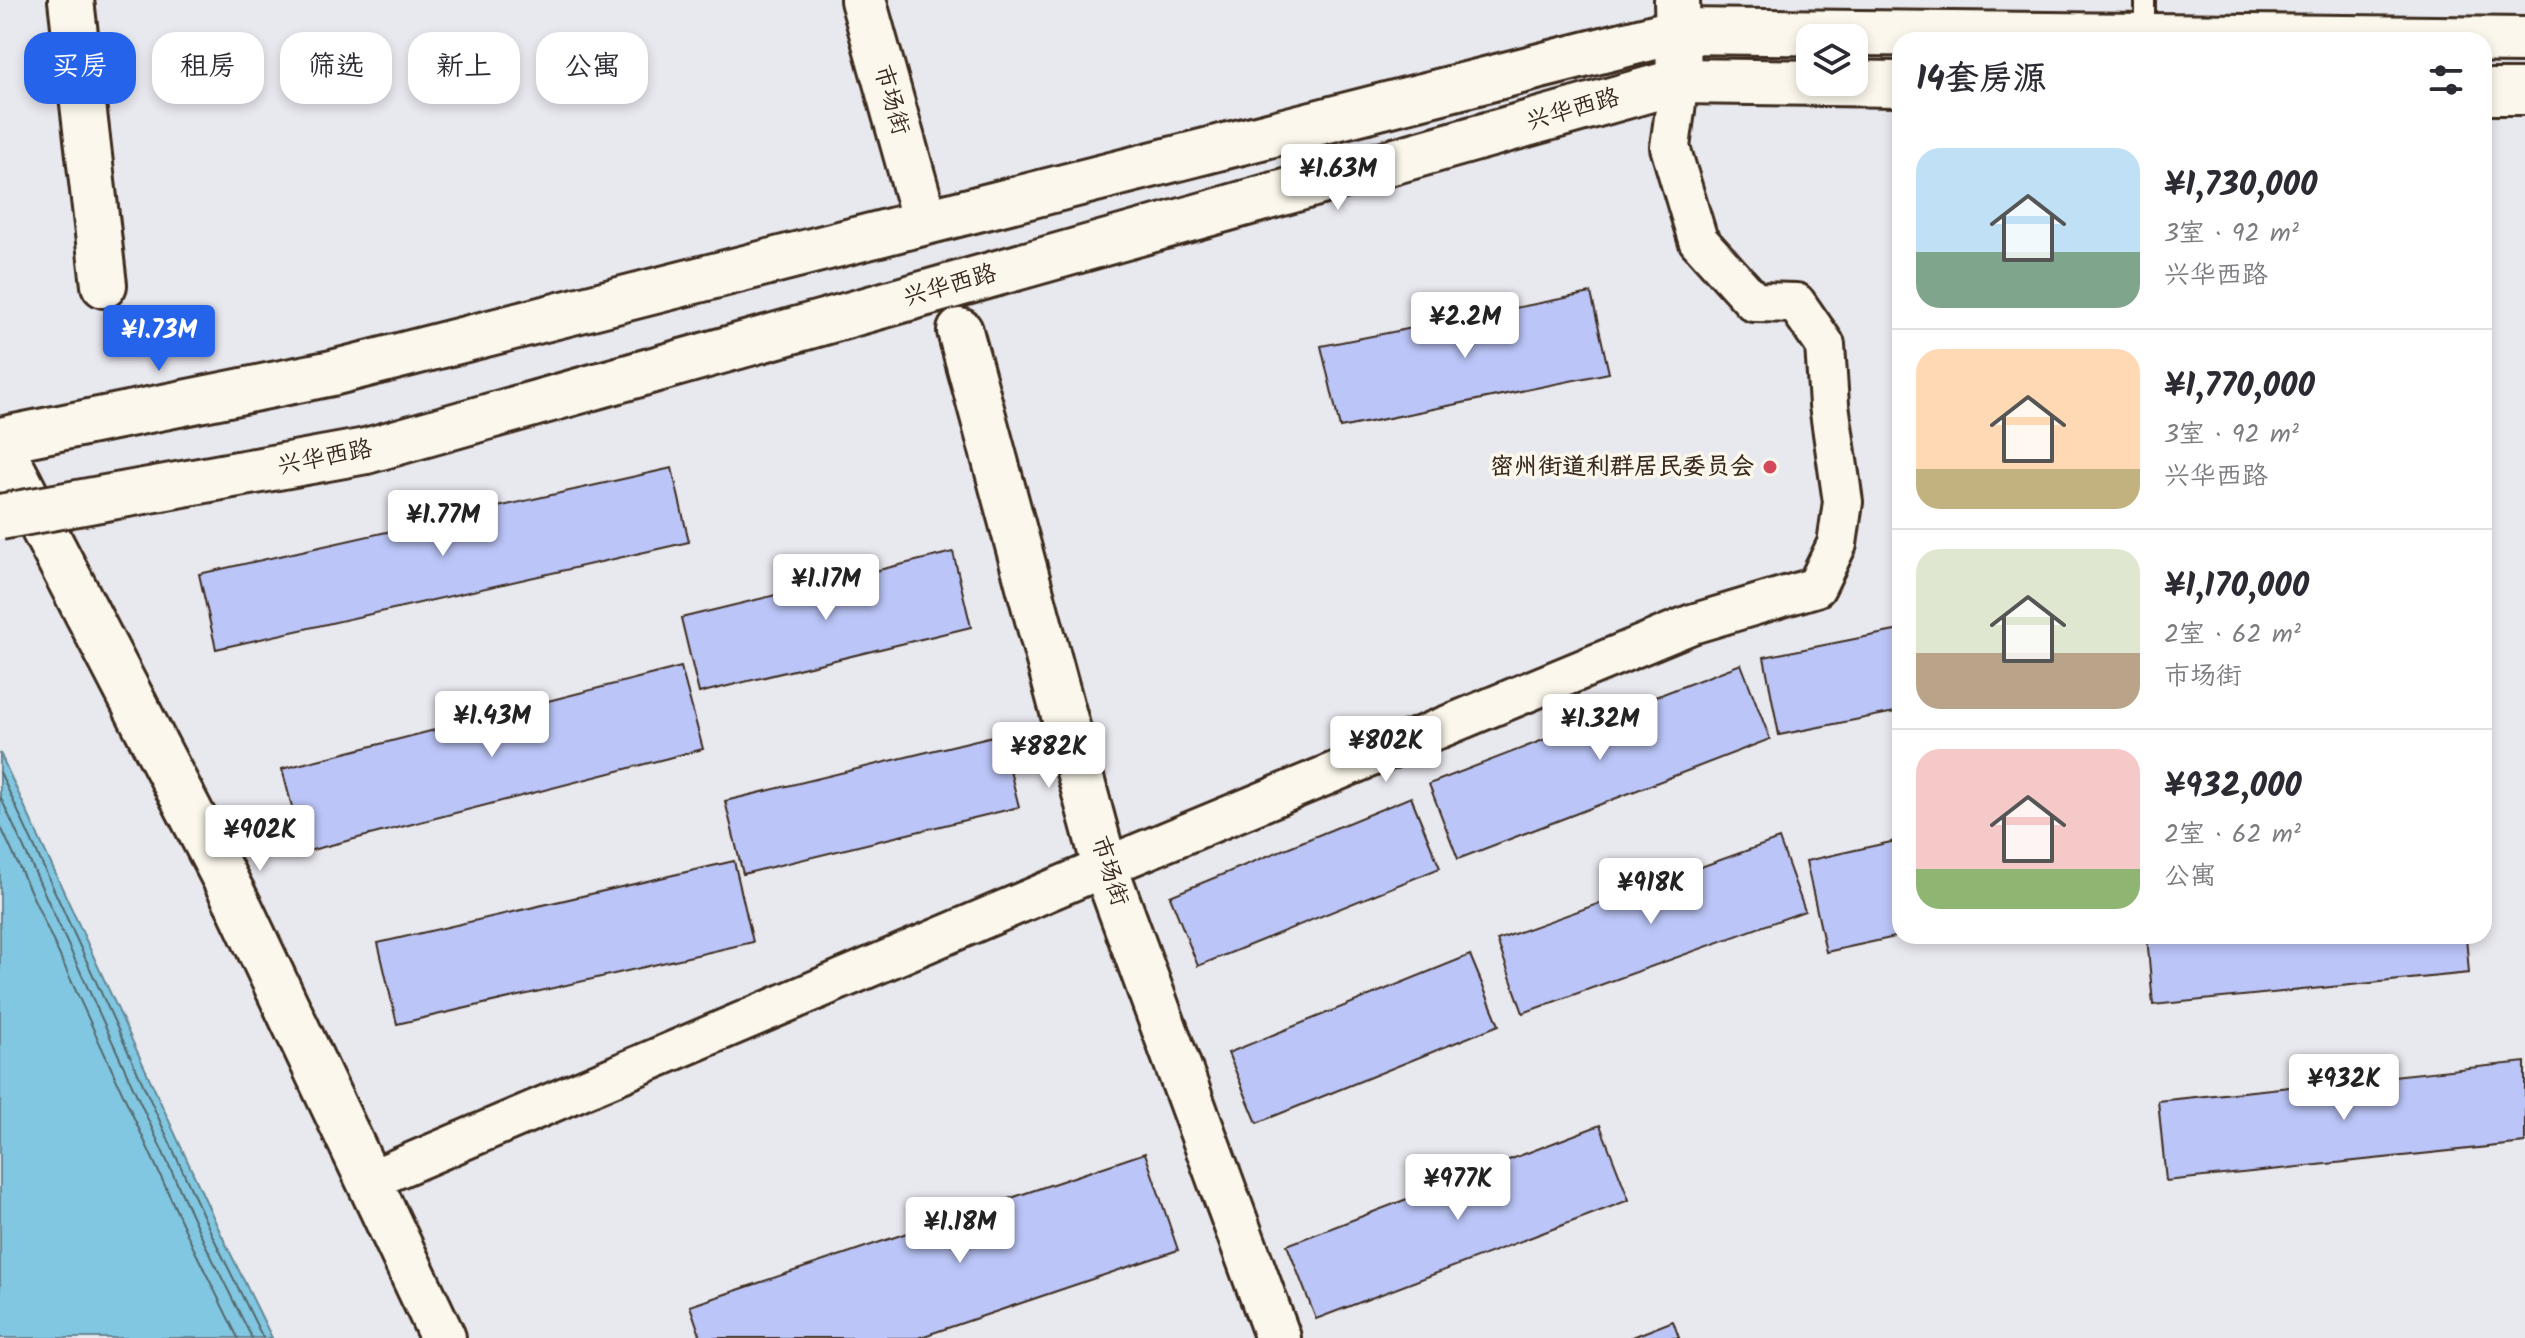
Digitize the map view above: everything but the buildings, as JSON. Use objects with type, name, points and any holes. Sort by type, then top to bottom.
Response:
[{"type":"main road","points":[[71,0],[104,285]]},
{"type":"main road","name":"市场街","points":[[863,0],[919,200]]},
{"type":"main road","points":[[1677,16],[1679,81]]},
{"type":"main road","points":[[443,1338],[240,908],[0,442],[332,373],[1677,16],[2145,18],[2387,32]]},
{"type":"main road","points":[[2492,38],[2525,40]]},
{"type":"main road","name":"兴华西路","points":[[0,517],[366,451],[1679,81],[1892,84]]},
{"type":"main road","points":[[2492,92],[2525,92]]},
{"type":"main road","name":"市场街","points":[[960,331],[1105,867],[1278,1338]]},
{"type":"street","points":[[368,1181],[1105,867],[1692,624],[1816,587],[1837,544],[1843,502],[1829,405],[1825,345],[1796,303],[1754,302],[1698,240],[1670,147],[1679,81]]},
{"type":"water","points":[[0,753],[221,1234],[272,1338],[0,1338]]},
{"type":"tunnel","points":[[919,200],[958,324]]},
{"type":"place","name":"密州街道利群居民委员会","points":[[1770,467]]}]
